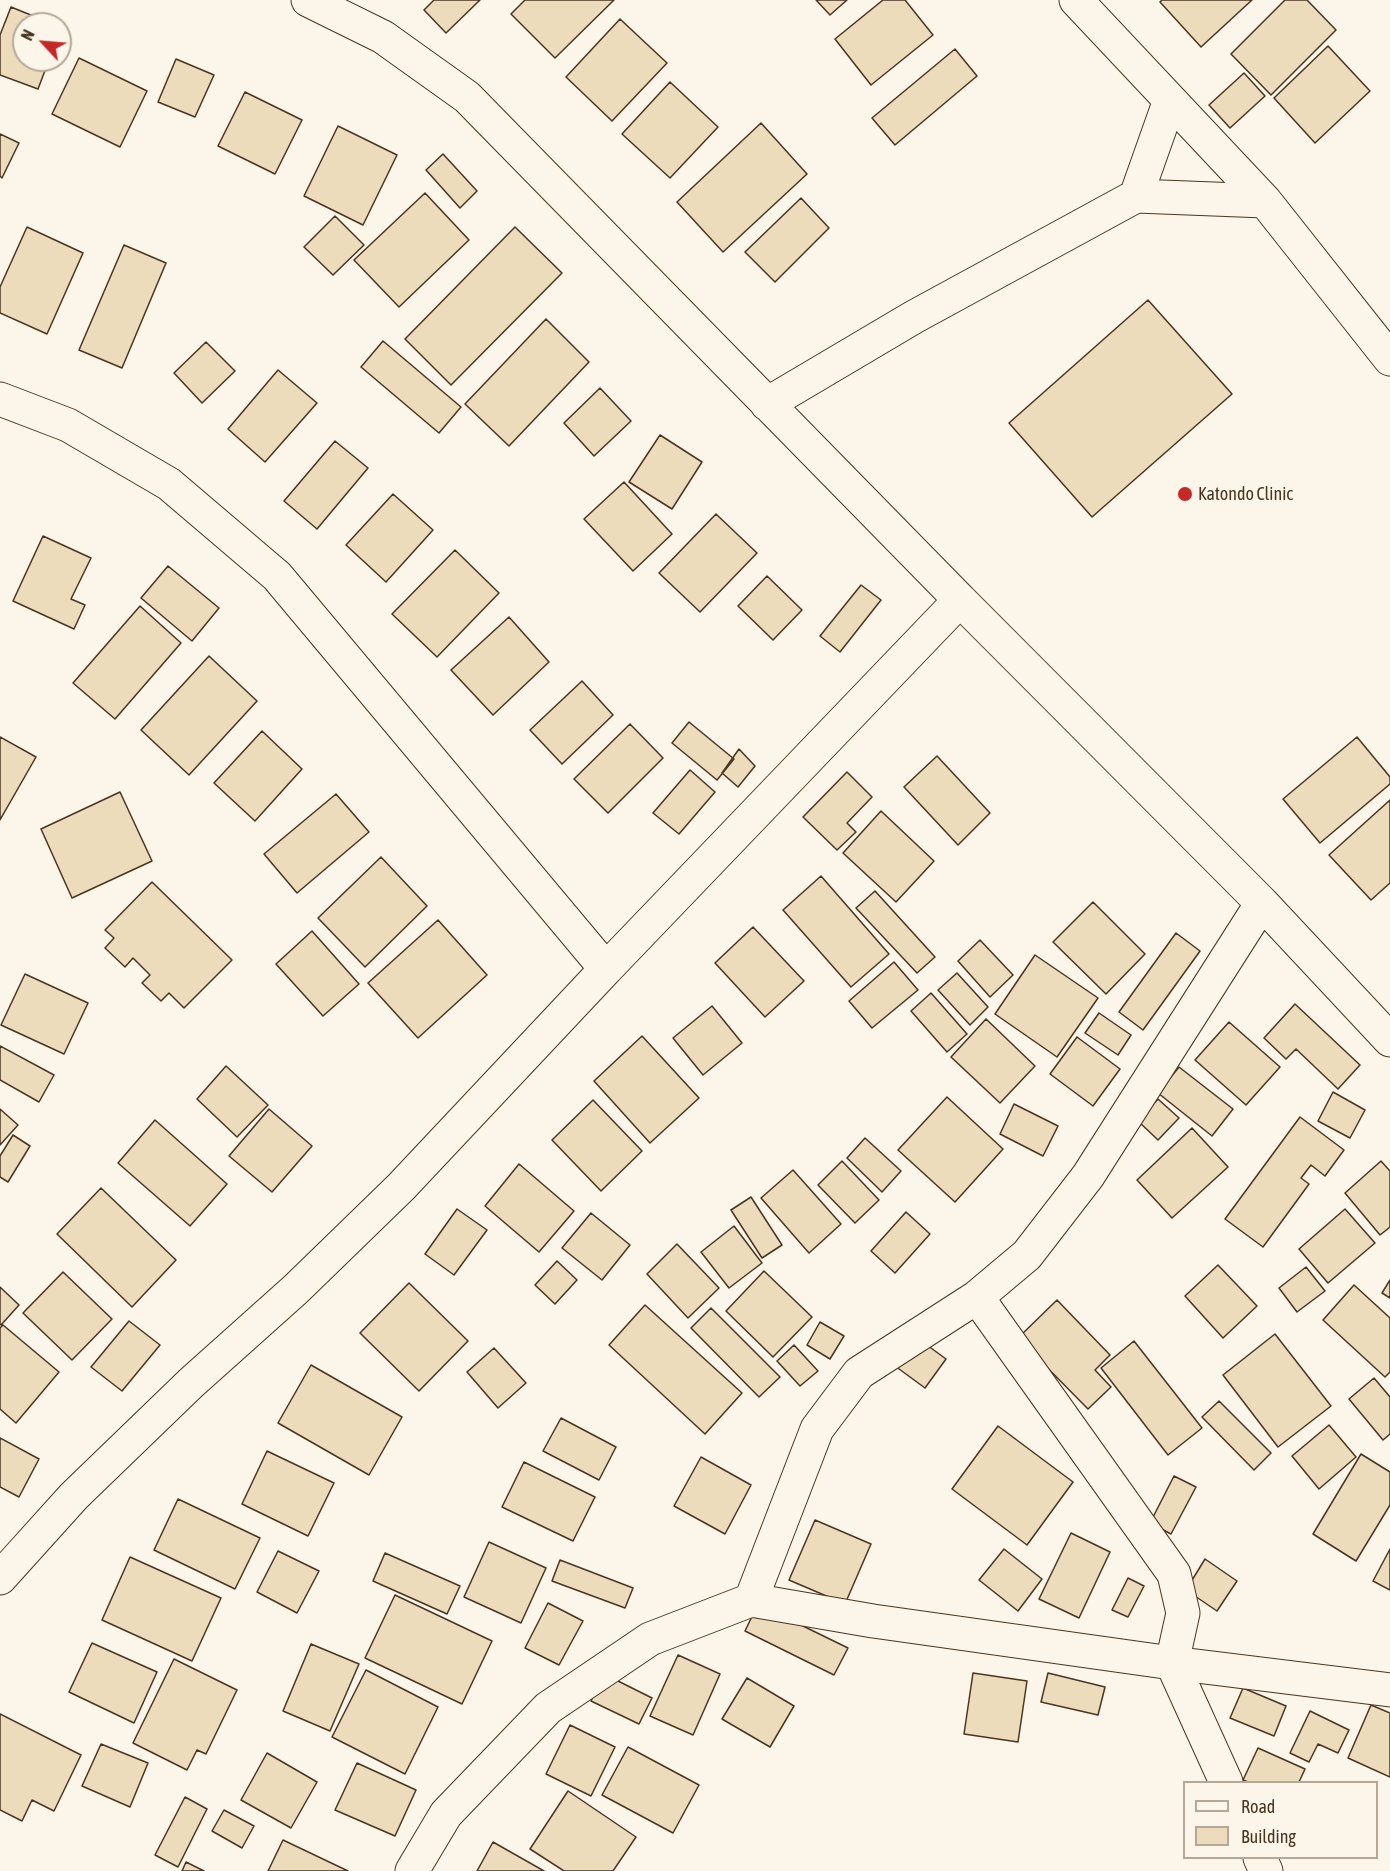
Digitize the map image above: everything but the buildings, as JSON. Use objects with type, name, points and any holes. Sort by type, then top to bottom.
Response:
[{"type":"street","points":[[308,0],[383,37],[467,97],[960,600],[1262,903],[1390,1040]]},
{"type":"street","points":[[1076,0],[1265,201],[1390,358]]},
{"type":"street","points":[[1136,196],[1170,100]]},
{"type":"street","points":[[767,404],[914,317],[1136,196],[1265,201]]},
{"type":"street","points":[[0,399],[68,425],[169,484],[277,576],[606,969]]},
{"type":"street","points":[[0,1578],[74,1496],[191,1383],[296,1289],[401,1187],[606,969],[960,600]]},
{"type":"street","points":[[751,1600],[817,1429],[859,1373],[977,1297],[1027,1255],[1088,1176],[1262,903]]},
{"type":"street","points":[[977,1297],[1174,1574],[1183,1613],[1172,1663],[1226,1781]]},
{"type":"street","points":[[412,1871],[446,1814],[548,1708],[650,1639],[751,1600],[873,1621],[1172,1663],[1390,1690]]},
{"type":"place","name":"Katondo Clinic","points":[[1185,494]]}]
